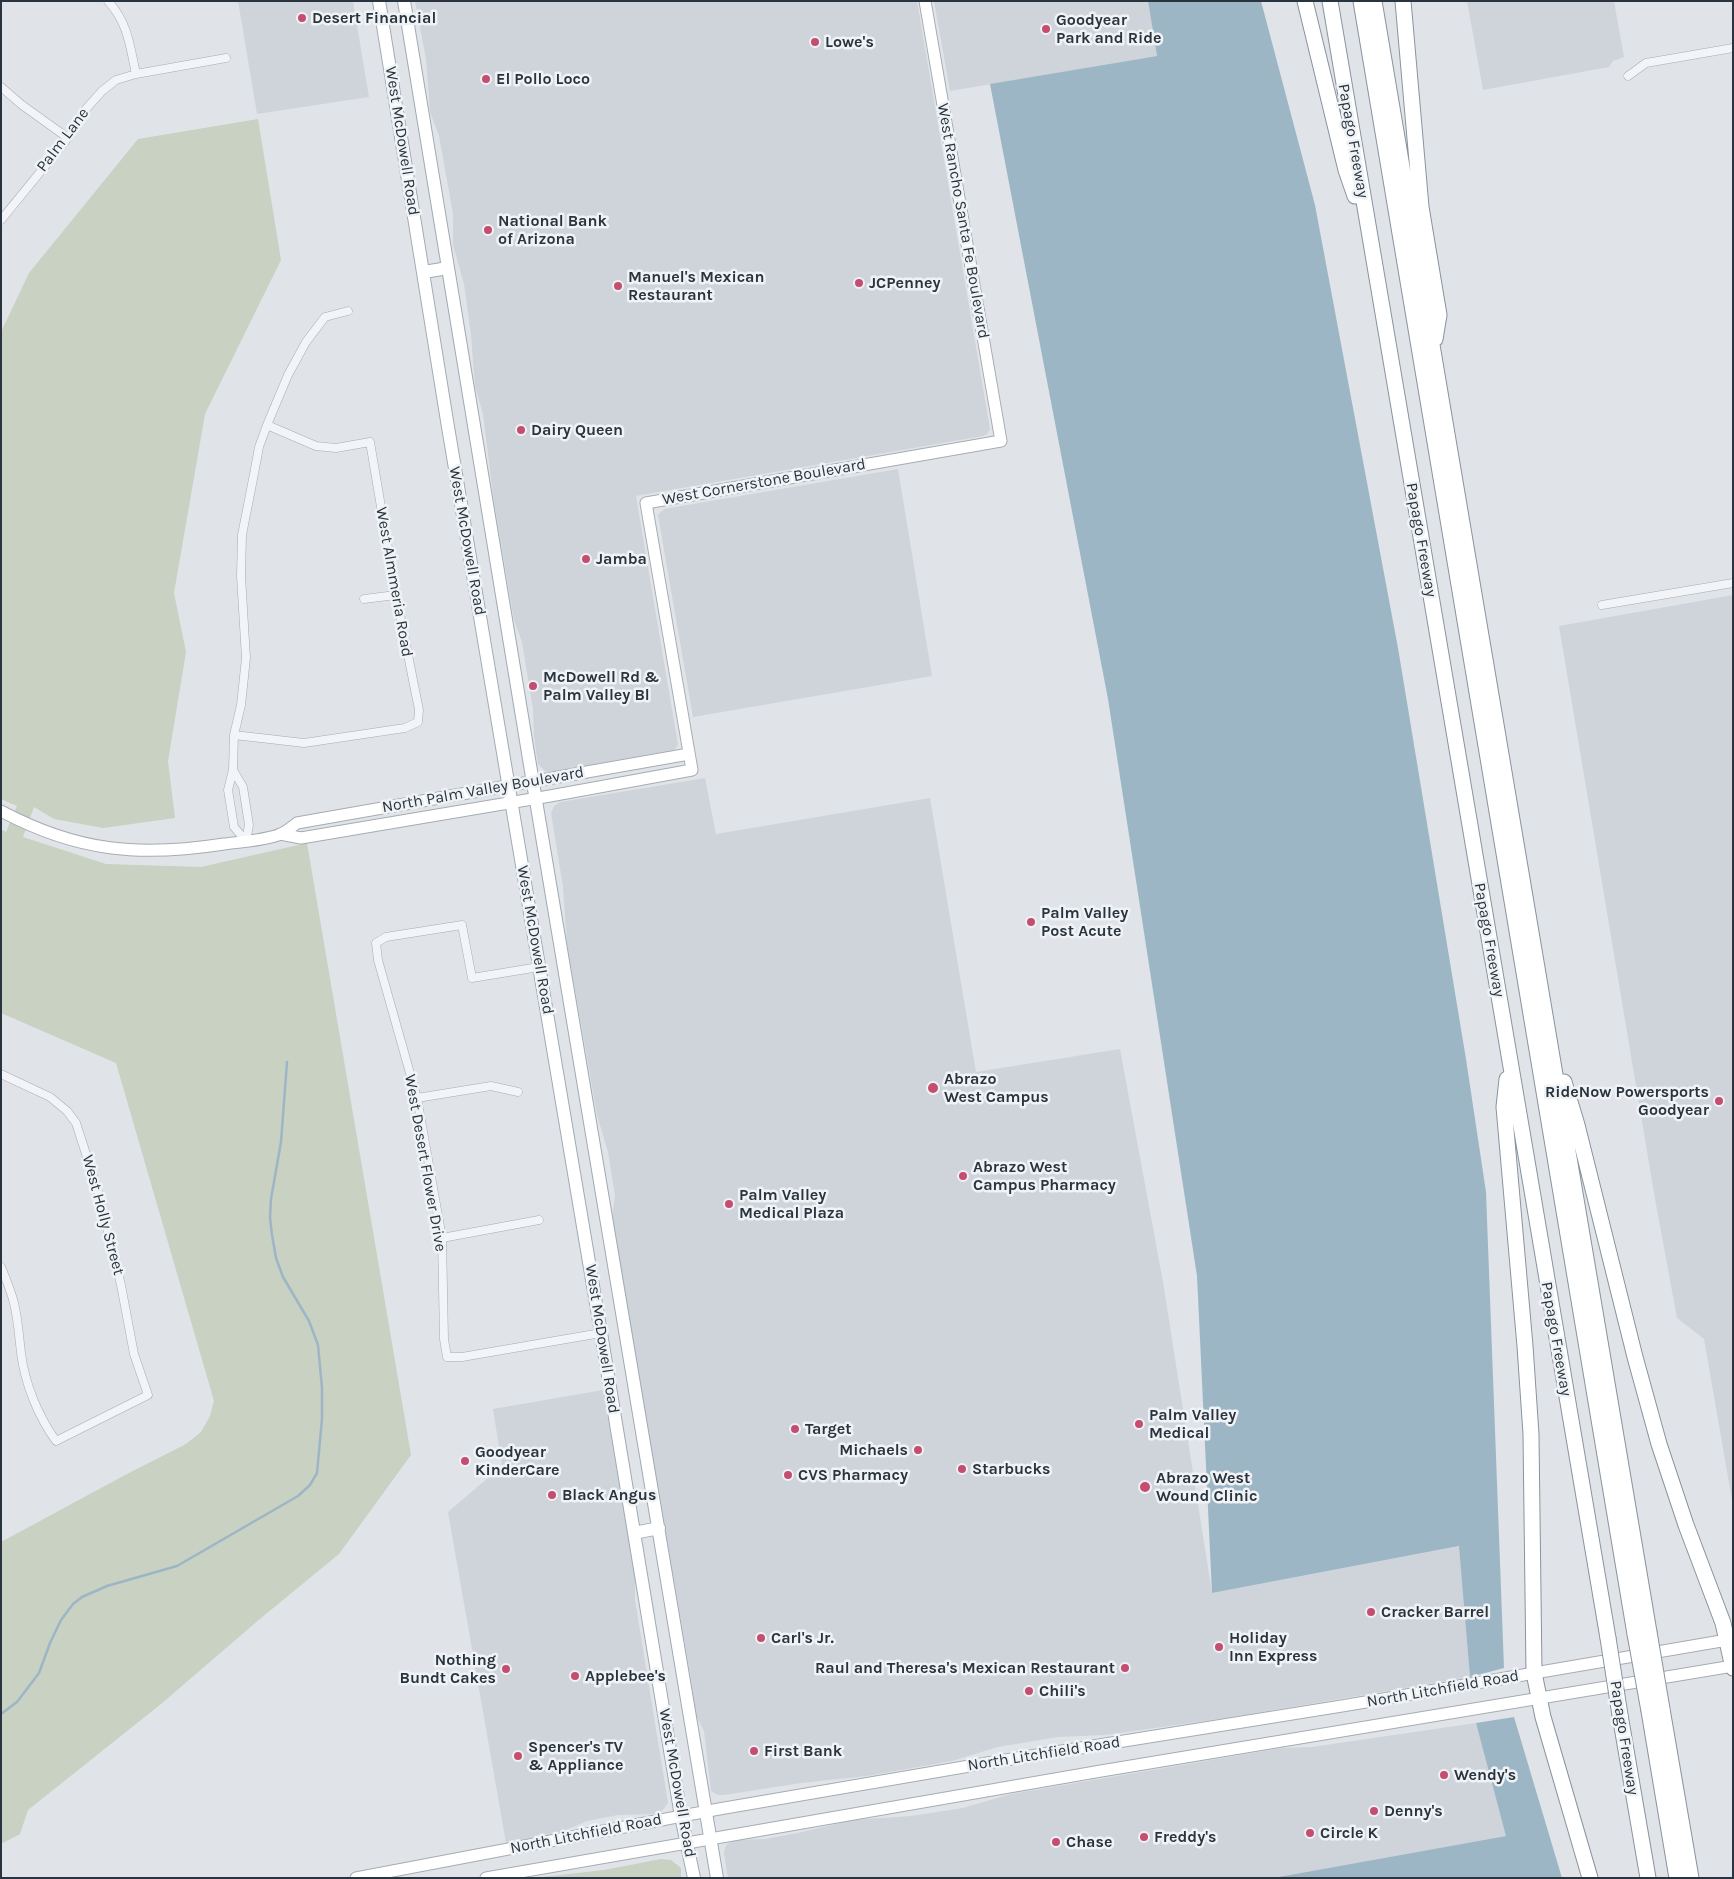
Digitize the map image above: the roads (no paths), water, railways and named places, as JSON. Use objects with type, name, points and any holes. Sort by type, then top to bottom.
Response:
[{"type":"highway","points":[[1304,1],[1346,170],[1368,231]]},
{"type":"highway","name":"Papago Freeway","points":[[1330,1],[1648,1878]]},
{"type":"highway","points":[[1361,1],[1642,1633],[1691,1878]]},
{"type":"highway","points":[[1374,1],[1548,1033],[1642,1633]]},
{"type":"highway","points":[[1403,1],[1421,207],[1439,315],[1433,352]]},
{"type":"highway","points":[[1548,1033],[1578,1125],[1635,1358],[1659,1444],[1730,1640],[1733,1667]]},
{"type":"highway","points":[[1508,1057],[1504,1108],[1526,1346],[1531,1434],[1534,1673],[1539,1699],[1590,1878]]},
{"type":"highway","points":[[1656,1710],[1677,1878]]},
{"type":"main road","name":"West McDowell Road","points":[[379,1],[448,427],[602,1333],[681,1816],[694,1878]]},
{"type":"main road","name":"West McDowell Road","points":[[404,1],[717,1878]]},
{"type":"main road","name":"West Rancho Santa Fe Boulevard","points":[[925,1],[1001,441]]},
{"type":"main road","points":[[424,272],[448,268]]},
{"type":"main road","name":"West Cornerstone Boulevard","points":[[692,770],[646,503],[1001,441]]},
{"type":"main road","name":"North Palm Valley Boulevard","points":[[6,814],[72,840],[97,846],[128,850],[178,850],[246,841],[280,834],[297,824],[689,754]]},
{"type":"main road","name":"North Palm Valley Boulevard","points":[[280,834],[300,838],[536,799],[692,770]]},
{"type":"main road","points":[[634,1533],[659,1528]]},
{"type":"main road","name":"North Litchfield Road","points":[[356,1878],[706,1811],[1730,1640]]},
{"type":"main road","name":"North Litchfield Road","points":[[486,1878],[1118,1768],[1733,1667]]},
{"type":"street","points":[[108,1],[126,28],[136,74]]},
{"type":"street","points":[[1628,76],[1646,63],[1733,48]]},
{"type":"street","name":"Palm Lane","points":[[1,220],[68,138],[86,109],[102,90],[116,80],[136,74],[226,58]]},
{"type":"street","points":[[1,88],[68,138]]},
{"type":"street","points":[[246,841],[234,827],[228,790],[233,770],[234,735],[241,705],[246,658],[241,576],[242,535],[259,447],[288,375],[306,342],[325,317],[348,311]]},
{"type":"street","name":"West Almmeria Road","points":[[234,735],[304,743],[405,728],[418,722],[419,710],[396,595],[370,442],[336,448],[316,446],[267,425]]},
{"type":"street","points":[[1602,605],[1733,583]]},
{"type":"street","points":[[364,599],[396,595]]},
{"type":"street","points":[[233,770],[243,787],[250,825],[246,841]]},
{"type":"street","name":"West Desert Flower Drive","points":[[539,967],[472,978],[462,925],[386,937],[376,943],[378,960],[417,1098],[442,1238],[444,1338],[447,1357],[462,1358],[602,1333]]},
{"type":"street","name":"West Holly Street","points":[[1,1074],[50,1097],[67,1111],[76,1123],[99,1197],[121,1285],[134,1354],[148,1395],[56,1441],[34,1402],[26,1377],[14,1304],[1,1267]]},
{"type":"street","points":[[417,1098],[491,1086],[518,1092]]},
{"type":"street","points":[[442,1238],[539,1220]]},
{"type":"water","points":[[1148,1],[1261,1],[1315,205],[1398,648],[1486,1192],[1504,1668],[1470,1677],[1459,1546],[1212,1593],[1197,1276],[1108,699],[990,84],[1157,56]]},
{"type":"water","points":[[1514,1717],[1562,1878],[1273,1878],[1506,1836],[1476,1723]]},
{"type":"waterway","points":[[1,1714],[17,1702],[39,1673],[61,1620],[73,1604],[82,1597],[107,1586],[177,1566],[298,1496],[310,1485],[317,1473],[322,1419],[322,1388],[318,1345],[309,1321],[283,1277],[276,1258],[270,1218],[271,1199],[281,1142],[287,1062]]},
{"type":"place","name":"Desert Financial","points":[[302,18]]},
{"type":"place","name":"Goodyear Park and Ride","points":[[1046,29]]},
{"type":"place","name":"Lowe's","points":[[815,42]]},
{"type":"place","name":"El Pollo Loco","points":[[486,79]]},
{"type":"place","name":"National Bank of Arizona","points":[[488,230]]},
{"type":"place","name":"JCPenney","points":[[859,283]]},
{"type":"place","name":"Manuel's Mexican Restaurant","points":[[618,286]]},
{"type":"place","name":"Dairy Queen","points":[[521,430]]},
{"type":"place","name":"Jamba","points":[[586,559]]},
{"type":"place","name":"McDowell Rd & Palm Valley Bl","points":[[533,686]]},
{"type":"place","name":"Palm Valley Post Acute","points":[[1031,922]]},
{"type":"place","name":"Abrazo West Campus","points":[[933,1088]]},
{"type":"place","name":"RideNow Powersports Goodyear","points":[[1719,1101]]},
{"type":"place","name":"Abrazo West Campus Pharmacy","points":[[963,1176]]},
{"type":"place","name":"Palm Valley Medical Plaza","points":[[729,1204]]},
{"type":"place","name":"Palm Valley Medical","points":[[1139,1424]]},
{"type":"place","name":"Target","points":[[795,1429]]},
{"type":"place","name":"Michaels","points":[[918,1450]]},
{"type":"place","name":"Goodyear KinderCare","points":[[465,1461]]},
{"type":"place","name":"Starbucks","points":[[962,1469]]},
{"type":"place","name":"CVS Pharmacy","points":[[788,1475]]},
{"type":"place","name":"Abrazo West Wound Clinic","points":[[1145,1487]]},
{"type":"place","name":"Black Angus","points":[[552,1495]]},
{"type":"place","name":"Cracker Barrel","points":[[1371,1612]]},
{"type":"place","name":"Carl's Jr.","points":[[761,1638]]},
{"type":"place","name":"Holiday Inn Express","points":[[1219,1647]]},
{"type":"place","name":"Raul and Theresa's Mexican Restaurant","points":[[1125,1668]]},
{"type":"place","name":"Nothing Bundt Cakes","points":[[506,1669]]},
{"type":"place","name":"Applebee's","points":[[575,1676]]},
{"type":"place","name":"Chili's","points":[[1029,1691]]},
{"type":"place","name":"First Bank","points":[[754,1751]]},
{"type":"place","name":"Spencer's TV & Appliance","points":[[518,1756]]},
{"type":"place","name":"Wendy's","points":[[1444,1775]]},
{"type":"place","name":"Denny's","points":[[1374,1811]]},
{"type":"place","name":"Circle K","points":[[1310,1833]]},
{"type":"place","name":"Freddy's","points":[[1144,1837]]},
{"type":"place","name":"Chase","points":[[1056,1842]]}]
